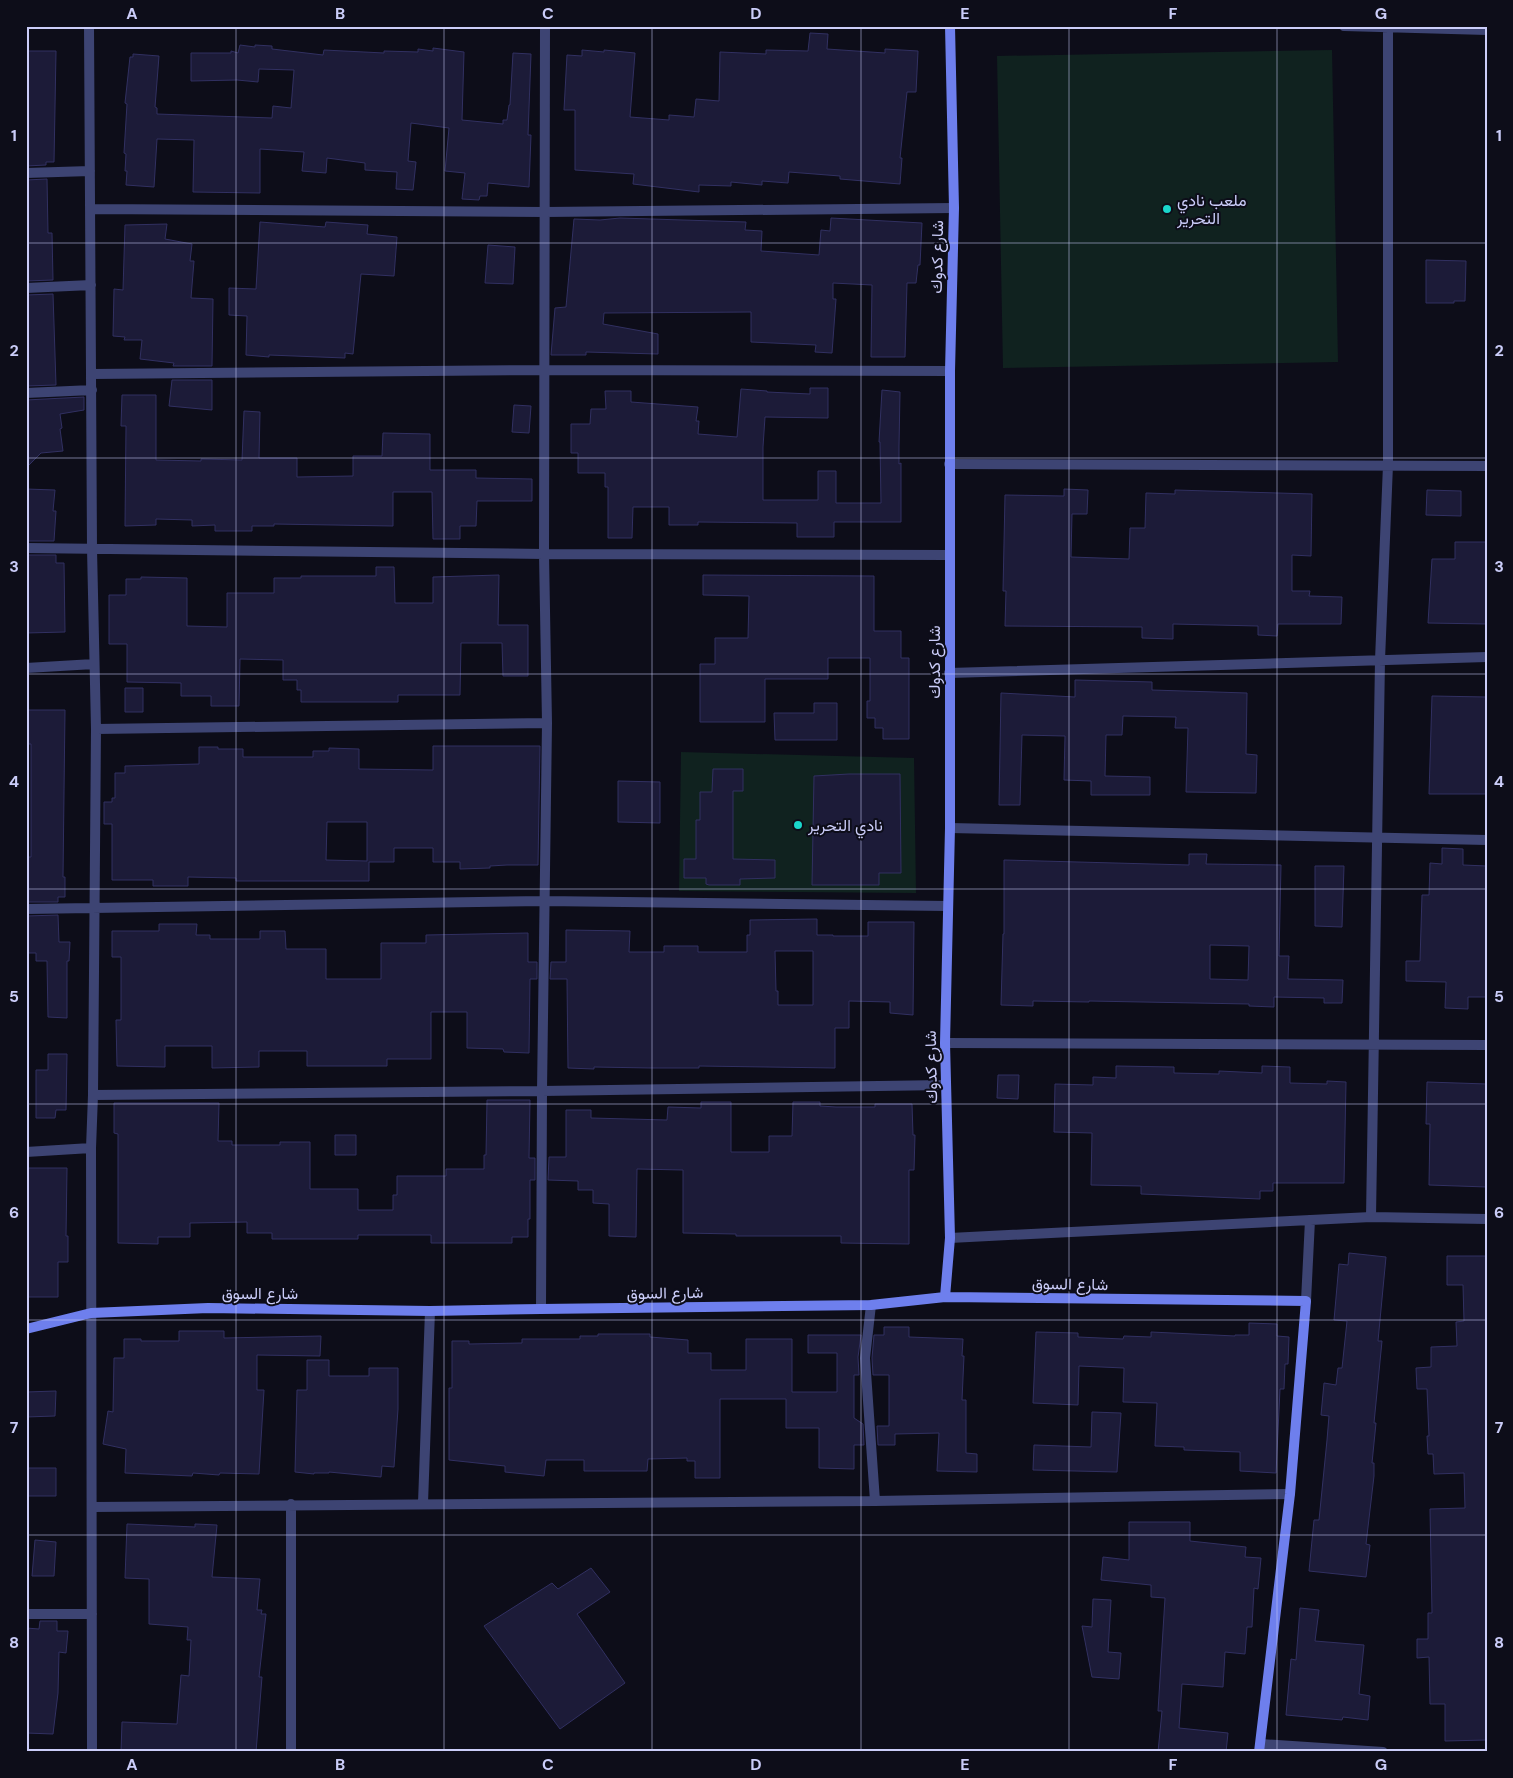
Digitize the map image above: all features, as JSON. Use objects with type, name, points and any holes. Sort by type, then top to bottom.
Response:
[{"type":"street","points":[[89,26],[92,549],[96,729],[94,1096],[91,1148],[92,1752]]},
{"type":"street","points":[[541,1310],[547,722],[544,554],[545,26]]},
{"type":"street","name":"شارع كدوك","points":[[945,1297],[950,1238],[945,1043],[950,828],[950,371],[954,208],[950,26]]},
{"type":"street","points":[[1344,26],[1487,30]]},
{"type":"street","points":[[1371,1216],[1380,660],[1388,465],[1388,27]]},
{"type":"street","points":[[26,173],[90,171]]},
{"type":"street","points":[[90,209],[545,212],[954,208]]},
{"type":"street","points":[[26,288],[91,285]]},
{"type":"street","points":[[92,374],[544,370],[950,371]]},
{"type":"street","points":[[26,393],[92,390]]},
{"type":"street","points":[[950,464],[1487,466]]},
{"type":"street","points":[[26,548],[544,554],[949,555]]},
{"type":"street","points":[[949,673],[1487,657]]},
{"type":"street","points":[[26,668],[94,664]]},
{"type":"street","points":[[96,729],[547,722]]},
{"type":"street","points":[[950,828],[1487,840]]},
{"type":"street","points":[[26,908],[544,901],[948,906]]},
{"type":"street","points":[[945,1043],[1487,1045]]},
{"type":"street","points":[[94,1096],[945,1085]]},
{"type":"street","points":[[26,1152],[91,1148]]},
{"type":"street","points":[[950,1238],[1371,1216],[1487,1219]]},
{"type":"street","points":[[1310,1220],[1306,1301],[1290,1494],[1260,1748],[1383,1752]]},
{"type":"street","name":"شارع السوق","points":[[26,1328],[91,1313],[208,1308],[430,1311],[541,1310],[871,1304],[945,1297],[1306,1301]]},
{"type":"street","points":[[871,1304],[865,1358],[875,1501]]},
{"type":"street","points":[[423,1503],[430,1311]]},
{"type":"street","points":[[92,1506],[875,1501],[1290,1494]]},
{"type":"street","points":[[291,1504],[291,1752]]},
{"type":"street","points":[[26,1614],[92,1614]]},
{"type":"green space","name":"ملعب نادي التحرير","points":[[1332,50],[1338,362],[1003,368],[997,56]]},
{"type":"green space","name":"نادي التحرير","points":[[681,752],[914,758],[916,893],[679,891]]},
{"type":"building","points":[[810,33],[828,34],[827,49],[885,53],[885,49],[918,51],[916,92],[907,92],[900,158],[902,158],[900,184],[840,179],[840,176],[789,172],[788,183],[762,181],[762,185],[731,182],[731,186],[699,185],[699,192],[633,184],[634,174],[575,170],[575,110],[564,110],[567,55],[582,56],[582,50],[635,53],[630,117],[669,120],[669,115],[694,117],[696,99],[719,101],[720,52],[766,54],[766,50],[808,51]]},
{"type":"building","points":[[240,45],[255,47],[255,45],[272,46],[272,49],[323,55],[324,50],[384,53],[384,51],[418,52],[418,49],[433,51],[433,48],[464,52],[462,120],[503,124],[503,120],[507,120],[510,105],[513,53],[531,54],[528,135],[531,135],[529,187],[488,183],[487,196],[480,196],[479,200],[462,199],[465,173],[445,171],[449,128],[411,123],[408,161],[416,162],[413,190],[396,189],[397,172],[365,170],[365,163],[327,158],[326,173],[302,171],[304,152],[260,149],[260,193],[193,192],[194,140],[157,139],[154,187],[126,185],[126,154],[124,153],[127,104],[125,103],[130,57],[133,57],[133,54],[159,56],[155,107],[157,108],[157,114],[272,118],[273,106],[291,108],[294,70],[259,69],[258,82],[237,80],[191,81],[191,53],[231,53],[231,51],[238,53]]},
{"type":"building","points":[[26,51],[56,51],[54,162],[46,162],[46,165],[26,166]]},
{"type":"building","points":[[47,179],[48,233],[52,233],[53,280],[26,281],[26,180]]},
{"type":"building","points":[[620,218],[746,222],[745,230],[762,231],[761,251],[819,255],[821,230],[830,231],[831,218],[922,223],[920,265],[918,265],[916,283],[907,283],[905,357],[871,357],[872,285],[833,283],[833,299],[836,299],[832,353],[815,352],[816,345],[751,342],[751,312],[604,313],[603,324],[658,334],[658,354],[586,352],[586,355],[551,355],[555,308],[566,307],[574,219],[600,220]]},
{"type":"building","points":[[260,222],[325,227],[326,222],[368,225],[367,234],[397,237],[394,276],[361,274],[353,354],[345,353],[345,358],[246,355],[247,316],[229,315],[229,288],[256,289]]},
{"type":"building","points":[[167,224],[165,239],[192,244],[190,261],[194,261],[191,298],[213,299],[212,366],[173,366],[174,363],[140,359],[142,340],[124,340],[125,337],[113,336],[114,289],[123,290],[125,225]]},
{"type":"building","points":[[488,245],[515,247],[513,284],[485,283]]},
{"type":"building","points":[[1426,260],[1466,261],[1465,301],[1426,303]]},
{"type":"building","points":[[53,294],[56,385],[26,386],[26,295]]},
{"type":"building","points":[[172,380],[212,380],[212,410],[169,406]]},
{"type":"building","points":[[810,388],[828,388],[828,418],[765,417],[763,500],[818,500],[818,471],[836,471],[836,503],[881,503],[879,442],[882,390],[900,392],[899,464],[901,463],[901,522],[834,522],[834,537],[797,537],[797,523],[698,522],[698,525],[669,525],[669,507],[633,507],[632,538],[608,538],[608,487],[605,487],[605,473],[578,473],[578,453],[571,453],[571,424],[590,424],[591,409],[606,409],[605,391],[631,391],[631,402],[698,407],[696,421],[699,421],[698,434],[737,437],[741,389],[810,394]]},
{"type":"building","points":[[122,395],[156,395],[156,460],[242,460],[244,411],[260,412],[259,458],[297,458],[297,477],[353,476],[353,456],[382,456],[383,433],[430,434],[430,470],[476,470],[476,478],[532,479],[532,501],[477,501],[476,526],[460,526],[460,539],[433,539],[432,492],[393,492],[393,526],[274,524],[274,526],[252,526],[252,531],[215,531],[215,525],[192,526],[192,520],[156,519],[156,525],[125,526],[126,426],[121,426]]},
{"type":"building","points":[[84,397],[84,410],[60,414],[63,451],[41,453],[26,468],[26,400]]},
{"type":"building","points":[[514,405],[531,406],[529,433],[512,432]]},
{"type":"building","points":[[26,489],[55,490],[53,511],[56,511],[54,541],[26,541]]},
{"type":"building","points":[[1064,489],[1088,490],[1087,514],[1072,514],[1071,557],[1129,559],[1130,528],[1145,528],[1146,493],[1175,494],[1175,490],[1312,494],[1311,556],[1292,555],[1292,591],[1310,591],[1309,596],[1342,597],[1341,624],[1278,624],[1277,636],[1258,635],[1258,626],[1173,624],[1173,639],[1142,638],[1142,627],[1005,626],[1006,591],[1003,591],[1005,495],[1064,496]]},
{"type":"building","points":[[1427,490],[1461,491],[1461,516],[1426,515]]},
{"type":"building","points":[[1455,542],[1487,542],[1487,624],[1428,623],[1432,559],[1455,559]]},
{"type":"building","points":[[26,555],[56,555],[56,563],[64,563],[65,632],[26,633]]},
{"type":"building","points":[[376,567],[394,567],[395,603],[433,603],[433,577],[499,575],[498,625],[528,625],[528,676],[503,676],[502,643],[461,643],[460,695],[398,695],[398,702],[301,702],[301,690],[297,690],[297,680],[283,680],[283,660],[240,659],[239,706],[211,706],[211,696],[181,696],[181,683],[127,682],[127,644],[109,644],[109,595],[126,595],[126,579],[141,579],[141,577],[187,578],[187,626],[227,627],[227,593],[274,593],[274,578],[376,576]]},
{"type":"building","points":[[703,575],[874,576],[874,631],[901,631],[901,658],[909,658],[909,739],[883,739],[883,728],[875,728],[875,718],[867,718],[867,701],[870,701],[870,658],[828,658],[828,679],[765,679],[765,722],[700,722],[700,664],[715,664],[715,638],[748,638],[749,596],[703,595]]},
{"type":"building","points":[[1075,680],[1152,682],[1152,690],[1247,693],[1246,754],[1257,755],[1256,793],[1186,792],[1188,728],[1175,728],[1176,717],[1123,716],[1122,735],[1106,735],[1105,776],[1150,777],[1150,795],[1091,795],[1091,781],[1064,780],[1065,736],[1022,735],[1020,805],[999,805],[1001,693],[1075,697]]},
{"type":"building","points":[[125,688],[143,688],[143,712],[125,712]]},
{"type":"building","points":[[1432,696],[1487,697],[1487,794],[1429,794]]},
{"type":"building","points":[[814,703],[837,703],[837,740],[775,740],[774,713],[814,713]]},
{"type":"building","points":[[26,710],[65,710],[63,877],[65,877],[65,897],[58,897],[58,902],[26,902],[26,857],[31,857],[31,744],[26,744]]},
{"type":"building","points":[[433,746],[540,746],[538,865],[507,865],[490,866],[490,868],[460,869],[460,862],[433,862],[433,848],[394,848],[394,862],[369,862],[369,881],[236,881],[236,878],[188,877],[188,886],[153,886],[153,880],[112,880],[112,824],[104,824],[104,802],[112,802],[112,798],[115,798],[115,773],[125,773],[125,766],[199,764],[199,747],[243,749],[243,757],[313,757],[313,751],[329,751],[329,748],[359,749],[359,769],[433,770]],"holes":[[[327,822],[367,822],[367,861],[326,860]]]},
{"type":"building","points":[[713,769],[743,769],[743,791],[733,791],[733,859],[775,860],[775,878],[740,879],[740,885],[709,885],[706,884],[706,878],[684,878],[684,859],[696,859],[696,820],[700,820],[700,792],[712,792]]},
{"type":"building","points":[[900,774],[901,873],[879,873],[879,885],[812,885],[814,776]]},
{"type":"building","points":[[618,781],[660,782],[660,823],[618,822]]},
{"type":"building","points":[[1442,848],[1463,849],[1463,865],[1487,866],[1487,997],[1468,997],[1468,1009],[1445,1008],[1446,982],[1406,981],[1406,961],[1420,961],[1422,895],[1429,895],[1430,863],[1442,864]]},
{"type":"building","points":[[1189,854],[1207,854],[1206,864],[1281,865],[1279,956],[1289,956],[1288,979],[1343,980],[1342,1003],[1324,1003],[1324,998],[1274,997],[1274,1007],[1249,1006],[1249,1004],[1089,1001],[1033,1001],[1033,1006],[1001,1005],[1004,934],[1004,860],[1189,865]],"holes":[[[1210,945],[1249,946],[1248,980],[1210,979]]]},
{"type":"building","points":[[1315,866],[1344,866],[1342,927],[1315,926]]},
{"type":"building","points":[[58,915],[59,942],[70,942],[69,961],[67,961],[67,1018],[48,1017],[47,961],[36,961],[36,953],[26,953],[26,916]]},
{"type":"building","points":[[817,919],[817,935],[833,936],[868,936],[868,922],[914,922],[913,1015],[890,1013],[890,1002],[849,1001],[849,1028],[835,1028],[835,1068],[699,1066],[699,1068],[568,1068],[567,979],[550,979],[551,962],[566,962],[566,930],[630,931],[629,952],[664,952],[664,946],[698,946],[698,952],[747,952],[747,935],[750,935],[750,920]],"holes":[[[775,951],[813,951],[813,1005],[778,1005]]]},
{"type":"building","points":[[159,924],[197,924],[196,935],[210,935],[210,939],[260,939],[260,931],[285,931],[286,949],[326,949],[326,979],[381,979],[381,943],[426,943],[426,935],[528,933],[528,962],[537,962],[537,979],[530,979],[529,1053],[504,1052],[503,1049],[467,1048],[467,1012],[431,1012],[431,1059],[387,1059],[387,1066],[307,1066],[307,1051],[259,1051],[259,1067],[212,1068],[212,1046],[165,1046],[165,1067],[117,1066],[116,1020],[121,1020],[121,957],[112,957],[112,931],[159,931]]},
{"type":"building","points":[[48,1054],[67,1054],[66,1110],[56,1110],[55,1118],[36,1118],[36,1070],[48,1070]]},
{"type":"building","points":[[1116,1066],[1174,1067],[1174,1073],[1219,1074],[1219,1071],[1262,1073],[1262,1066],[1290,1067],[1290,1083],[1327,1084],[1327,1081],[1346,1082],[1344,1183],[1273,1183],[1273,1191],[1260,1191],[1260,1199],[1141,1194],[1141,1186],[1091,1185],[1092,1133],[1054,1132],[1055,1084],[1093,1085],[1093,1077],[1116,1078]]},
{"type":"building","points":[[998,1075],[1019,1075],[1018,1099],[997,1098]]},
{"type":"building","points":[[1427,1082],[1487,1084],[1487,1187],[1429,1185],[1430,1124],[1426,1124]]},
{"type":"building","points":[[487,1100],[530,1100],[529,1158],[535,1158],[535,1180],[530,1180],[528,1237],[512,1237],[512,1243],[431,1243],[431,1235],[358,1235],[358,1239],[272,1239],[272,1233],[247,1233],[247,1222],[190,1223],[190,1237],[158,1237],[158,1244],[118,1243],[118,1134],[114,1133],[114,1103],[219,1103],[218,1141],[232,1141],[232,1145],[280,1145],[280,1142],[310,1142],[310,1189],[358,1189],[358,1210],[393,1210],[393,1195],[397,1195],[397,1176],[446,1176],[446,1169],[484,1169]]},
{"type":"building","points":[[701,1102],[731,1102],[731,1152],[769,1152],[769,1136],[792,1136],[793,1102],[820,1102],[820,1106],[836,1107],[875,1107],[875,1104],[912,1104],[913,1135],[915,1135],[914,1170],[909,1170],[909,1244],[841,1243],[841,1236],[736,1236],[736,1234],[683,1233],[683,1170],[637,1169],[636,1237],[609,1236],[609,1204],[593,1203],[593,1190],[578,1190],[578,1181],[548,1180],[549,1157],[566,1157],[566,1110],[591,1110],[591,1118],[667,1120],[668,1107],[701,1108]]},
{"type":"building","points":[[335,1135],[356,1135],[356,1155],[335,1155]]},
{"type":"building","points":[[26,1168],[67,1168],[66,1236],[68,1236],[68,1262],[58,1262],[58,1297],[26,1297]]},
{"type":"building","points":[[1349,1253],[1386,1257],[1378,1341],[1382,1341],[1374,1423],[1376,1423],[1372,1463],[1374,1463],[1374,1476],[1366,1544],[1370,1545],[1366,1577],[1309,1571],[1314,1520],[1319,1520],[1329,1416],[1321,1415],[1324,1383],[1336,1385],[1338,1368],[1342,1368],[1347,1321],[1334,1320],[1339,1264],[1348,1265]]},
{"type":"building","points":[[1447,1256],[1487,1256],[1487,1740],[1445,1741],[1445,1704],[1430,1704],[1429,1657],[1417,1658],[1417,1639],[1428,1639],[1428,1613],[1432,1613],[1430,1509],[1465,1508],[1464,1473],[1434,1474],[1433,1454],[1428,1454],[1427,1389],[1417,1389],[1416,1368],[1431,1367],[1431,1347],[1457,1346],[1456,1322],[1464,1321],[1463,1285],[1447,1285]]},
{"type":"building","points":[[1249,1323],[1277,1324],[1277,1336],[1289,1337],[1288,1364],[1285,1364],[1284,1389],[1280,1389],[1276,1473],[1240,1471],[1240,1452],[1184,1450],[1184,1447],[1155,1446],[1157,1403],[1123,1402],[1124,1368],[1079,1366],[1078,1405],[1033,1403],[1036,1332],[1078,1333],[1078,1337],[1123,1339],[1124,1336],[1151,1337],[1151,1332],[1235,1336],[1249,1335]]},
{"type":"building","points":[[884,1327],[909,1327],[909,1337],[963,1339],[962,1400],[966,1400],[966,1453],[977,1454],[977,1472],[937,1471],[939,1433],[895,1434],[895,1445],[878,1445],[877,1426],[889,1426],[889,1375],[873,1375],[872,1358],[874,1335],[884,1335]]},
{"type":"building","points":[[179,1331],[224,1331],[224,1338],[321,1336],[320,1356],[257,1355],[257,1390],[264,1390],[259,1474],[220,1473],[219,1475],[193,1473],[192,1476],[125,1473],[126,1449],[103,1444],[108,1411],[113,1412],[114,1358],[124,1358],[124,1339],[179,1341]]},
{"type":"building","points":[[598,1334],[650,1334],[650,1337],[688,1340],[688,1353],[711,1353],[711,1370],[746,1370],[746,1339],[792,1339],[792,1392],[837,1392],[837,1353],[808,1353],[808,1335],[861,1335],[858,1357],[859,1375],[854,1375],[854,1418],[863,1424],[864,1445],[854,1445],[854,1469],[819,1468],[819,1428],[786,1428],[786,1399],[720,1399],[720,1478],[695,1478],[695,1461],[687,1461],[687,1458],[648,1459],[647,1471],[584,1471],[584,1460],[546,1460],[544,1476],[505,1472],[505,1466],[449,1460],[449,1388],[452,1388],[452,1341],[469,1341],[469,1344],[522,1343],[522,1339],[580,1339],[580,1336],[598,1336]]},
{"type":"building","points":[[307,1360],[329,1360],[329,1376],[369,1376],[369,1368],[398,1368],[398,1409],[394,1467],[382,1466],[381,1477],[329,1472],[314,1474],[295,1472],[297,1390],[307,1390]]},
{"type":"building","points":[[56,1391],[55,1416],[26,1417],[26,1392]]},
{"type":"building","points":[[1092,1412],[1121,1413],[1117,1472],[1033,1470],[1034,1445],[1091,1447]]},
{"type":"building","points":[[26,1468],[56,1468],[56,1496],[26,1496]]},
{"type":"building","points":[[1129,1522],[1190,1522],[1190,1541],[1246,1547],[1245,1557],[1261,1558],[1258,1589],[1254,1588],[1252,1627],[1247,1627],[1245,1654],[1225,1652],[1223,1687],[1182,1684],[1179,1728],[1228,1733],[1226,1752],[1158,1752],[1162,1711],[1158,1711],[1165,1598],[1151,1597],[1151,1585],[1101,1580],[1103,1557],[1129,1560]]},
{"type":"building","points":[[127,1524],[195,1527],[195,1524],[217,1525],[212,1577],[260,1579],[257,1610],[262,1610],[261,1614],[266,1614],[259,1677],[262,1677],[256,1752],[121,1752],[122,1722],[177,1724],[181,1675],[189,1676],[191,1640],[187,1640],[188,1627],[149,1624],[149,1579],[125,1578]]},
{"type":"building","points":[[35,1540],[56,1542],[54,1576],[32,1576]]},
{"type":"building","points":[[591,1568],[610,1592],[577,1614],[625,1683],[560,1729],[484,1626],[552,1583],[558,1589]]},
{"type":"building","points":[[1093,1599],[1111,1600],[1108,1652],[1121,1653],[1119,1679],[1092,1677],[1082,1626],[1092,1627]]},
{"type":"building","points":[[1300,1608],[1319,1610],[1315,1641],[1364,1645],[1359,1694],[1370,1696],[1368,1720],[1343,1717],[1342,1720],[1286,1715],[1291,1659],[1296,1660]]},
{"type":"building","points":[[40,1621],[57,1621],[57,1631],[68,1631],[66,1653],[59,1652],[58,1693],[53,1734],[26,1733],[26,1628],[39,1629]]},
{"type":"place","name":"ملعب نادي التحرير","points":[[1167,209]]},
{"type":"place","name":"نادي التحرير","points":[[798,825]]}]
